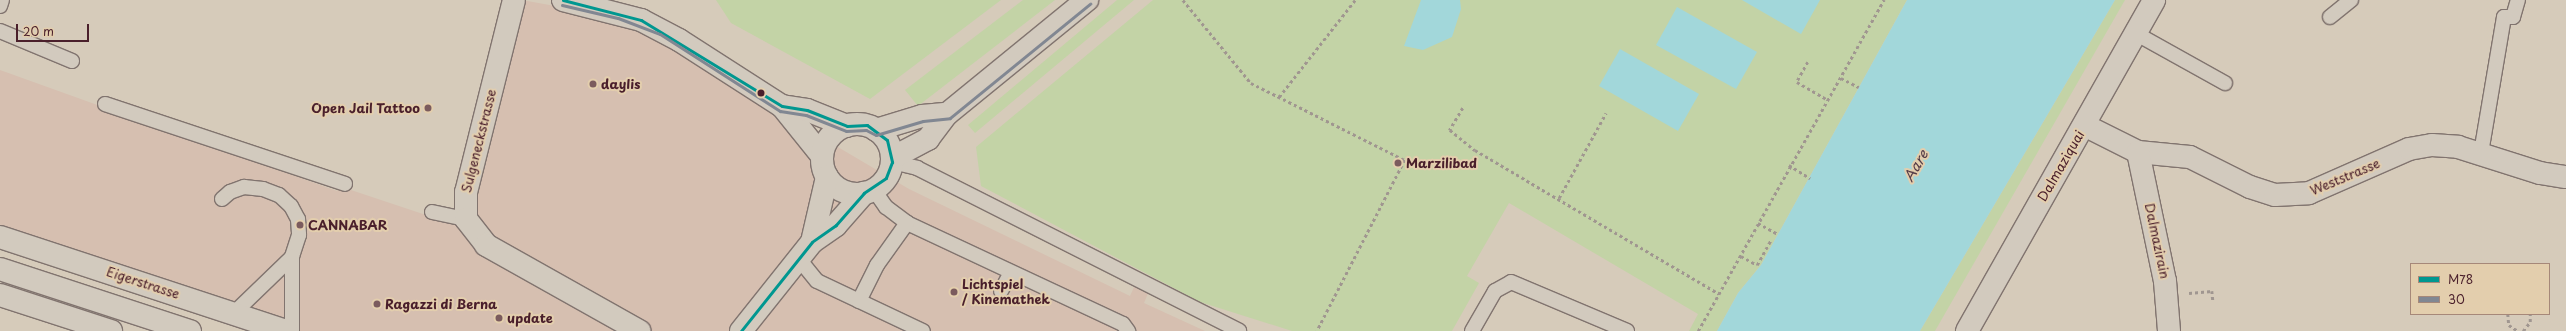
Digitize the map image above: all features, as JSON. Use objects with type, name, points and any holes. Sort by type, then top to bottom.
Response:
[{"type":"street","name":"Sulgeneckstrasse","points":[[466,219],[466,192],[514,0]]},
{"type":"street","points":[[563,0],[619,13],[662,30],[782,106],[825,167],[847,192],[869,191]]},
{"type":"street","points":[[892,160],[934,134],[947,114],[1087,0]]},
{"type":"street","name":"Dalmaziquai","points":[[1967,331],[2154,0]]},
{"type":"street","points":[[741,331],[812,242],[836,225],[869,191],[886,178],[892,160],[887,140],[876,130],[862,125],[846,126],[807,110],[782,106]]},
{"type":"street","points":[[876,130],[922,116],[947,114]]},
{"type":"street","name":"Weststrasse","points":[[2084,125],[2138,152],[2190,157],[2250,187],[2285,196],[2320,190],[2421,146],[2458,146],[2540,173],[2566,177]]},
{"type":"street","points":[[812,242],[830,137],[846,126]]},
{"type":"street","name":"Dalmazirain","points":[[2138,152],[2167,295],[2169,331]]},
{"type":"street","points":[[466,219],[486,245],[639,331]]},
{"type":"street","name":"Eigerstrasse","points":[[0,237],[286,331]]},
{"type":"street","points":[[0,270],[190,331]]},
{"type":"street","points":[[0,295],[111,331]]},
{"type":"lane","points":[[0,6],[2,0]]},
{"type":"lane","points":[[2330,17],[2351,0]]},
{"type":"lane","points":[[2481,153],[2504,18],[2513,17],[2518,0]]},
{"type":"lane","points":[[0,31],[72,61]]},
{"type":"lane","points":[[2135,33],[2225,83]]},
{"type":"lane","points":[[105,104],[345,184]]},
{"type":"lane","points":[[916,146],[917,168]]},
{"type":"lane","points":[[892,160],[917,168],[1239,331]]},
{"type":"lane","points":[[222,199],[230,192],[244,187],[263,189],[279,195],[291,206],[298,219],[299,235],[292,257],[292,331]]},
{"type":"lane","points":[[869,191],[886,207],[907,223],[1123,324],[1128,331]]},
{"type":"lane","points":[[432,212],[466,219]]},
{"type":"lane","points":[[859,301],[877,265],[907,223]]},
{"type":"lane","points":[[234,313],[292,257]]},
{"type":"lane","points":[[799,259],[817,280],[923,331]]},
{"type":"lane","points":[[1001,291],[1011,272]]},
{"type":"lane","points":[[1472,331],[1495,291],[1511,282],[1627,331]]},
{"type":"path","points":[[1183,0],[1251,83],[1405,160],[1317,331]]},
{"type":"path","points":[[1279,97],[1355,0]]},
{"type":"path","points":[[1698,331],[1826,99],[1841,78],[1884,0]]},
{"type":"path","points":[[1808,62],[1797,82],[1826,99]]},
{"type":"path","points":[[1841,78],[1859,87]]},
{"type":"path","points":[[1463,108],[1450,130],[1474,150],[1559,198],[1719,294]]},
{"type":"path","points":[[1559,198],[1606,114]]},
{"type":"path","points":[[1789,165],[1810,178]]},
{"type":"path","points":[[1758,223],[1778,234]]},
{"type":"path","points":[[1740,256],[1757,265],[1771,240]]},
{"type":"path","points":[[2167,295],[2212,291],[2213,300]]},
{"type":"path","points":[[2508,315],[2509,325],[2518,331]]},
{"type":"path","points":[[2523,331],[2530,322],[2530,315]]},
{"type":"shaded area","points":[[522,0],[588,12],[636,28],[909,189],[1130,296],[1135,285],[1149,291],[1144,303],[1205,331],[280,331],[0,238],[0,70],[337,191],[339,186],[438,219],[470,218]]},
{"type":"green space","points":[[716,0],[1001,0],[870,99],[731,23]]},
{"type":"green space","points":[[1023,0],[1055,0],[918,106],[905,90]]},
{"type":"green space","points":[[1117,0],[1134,0],[975,133],[968,125]]},
{"type":"green space","name":"Marzilibad","points":[[1153,0],[1907,0],[1761,265],[1738,293],[1717,331],[1689,331],[1698,314],[1509,203],[1467,276],[1479,283],[1452,331],[1292,331],[1200,302],[981,186],[976,147]]},
{"type":"green space","points":[[2115,0],[2125,0],[1935,331],[1920,331]]},
{"type":"water","points":[[1421,0],[1460,0],[1461,9],[1452,37],[1423,50],[1404,46]]},
{"type":"water","points":[[1742,0],[1820,0],[1801,34]]},
{"type":"water","name":"Aare","points":[[1907,0],[2115,0],[1920,331],[1717,331],[1738,293],[1761,265]]},
{"type":"water","points":[[1677,7],[1757,52],[1736,89],[1656,45]]},
{"type":"water","points":[[1620,49],[1699,94],[1678,131],[1599,86]]},
{"type":"transit line","name":"M78","points":[[563,0],[641,20],[782,106],[807,110],[847,126],[867,125],[887,140],[892,162],[886,178],[864,193],[836,225],[812,242],[741,331]]},
{"type":"transit line","name":"30","points":[[562,5],[618,18],[660,34],[780,111],[806,115],[846,131],[866,130],[876,135],[923,121],[950,118],[1090,4]]},
{"type":"place","name":"daylis","points":[[593,84]]},
{"type":"place","name":"Open Jail Tattoo","points":[[428,108]]},
{"type":"place","name":"Marzilibad","points":[[1398,163]]},
{"type":"place","name":"CANNABAR","points":[[300,225]]},
{"type":"place","name":"Lichtspiel / Kinemathek","points":[[954,292]]},
{"type":"place","name":"Ragazzi di Berna","points":[[377,304]]},
{"type":"place","name":"update","points":[[499,318]]}]
